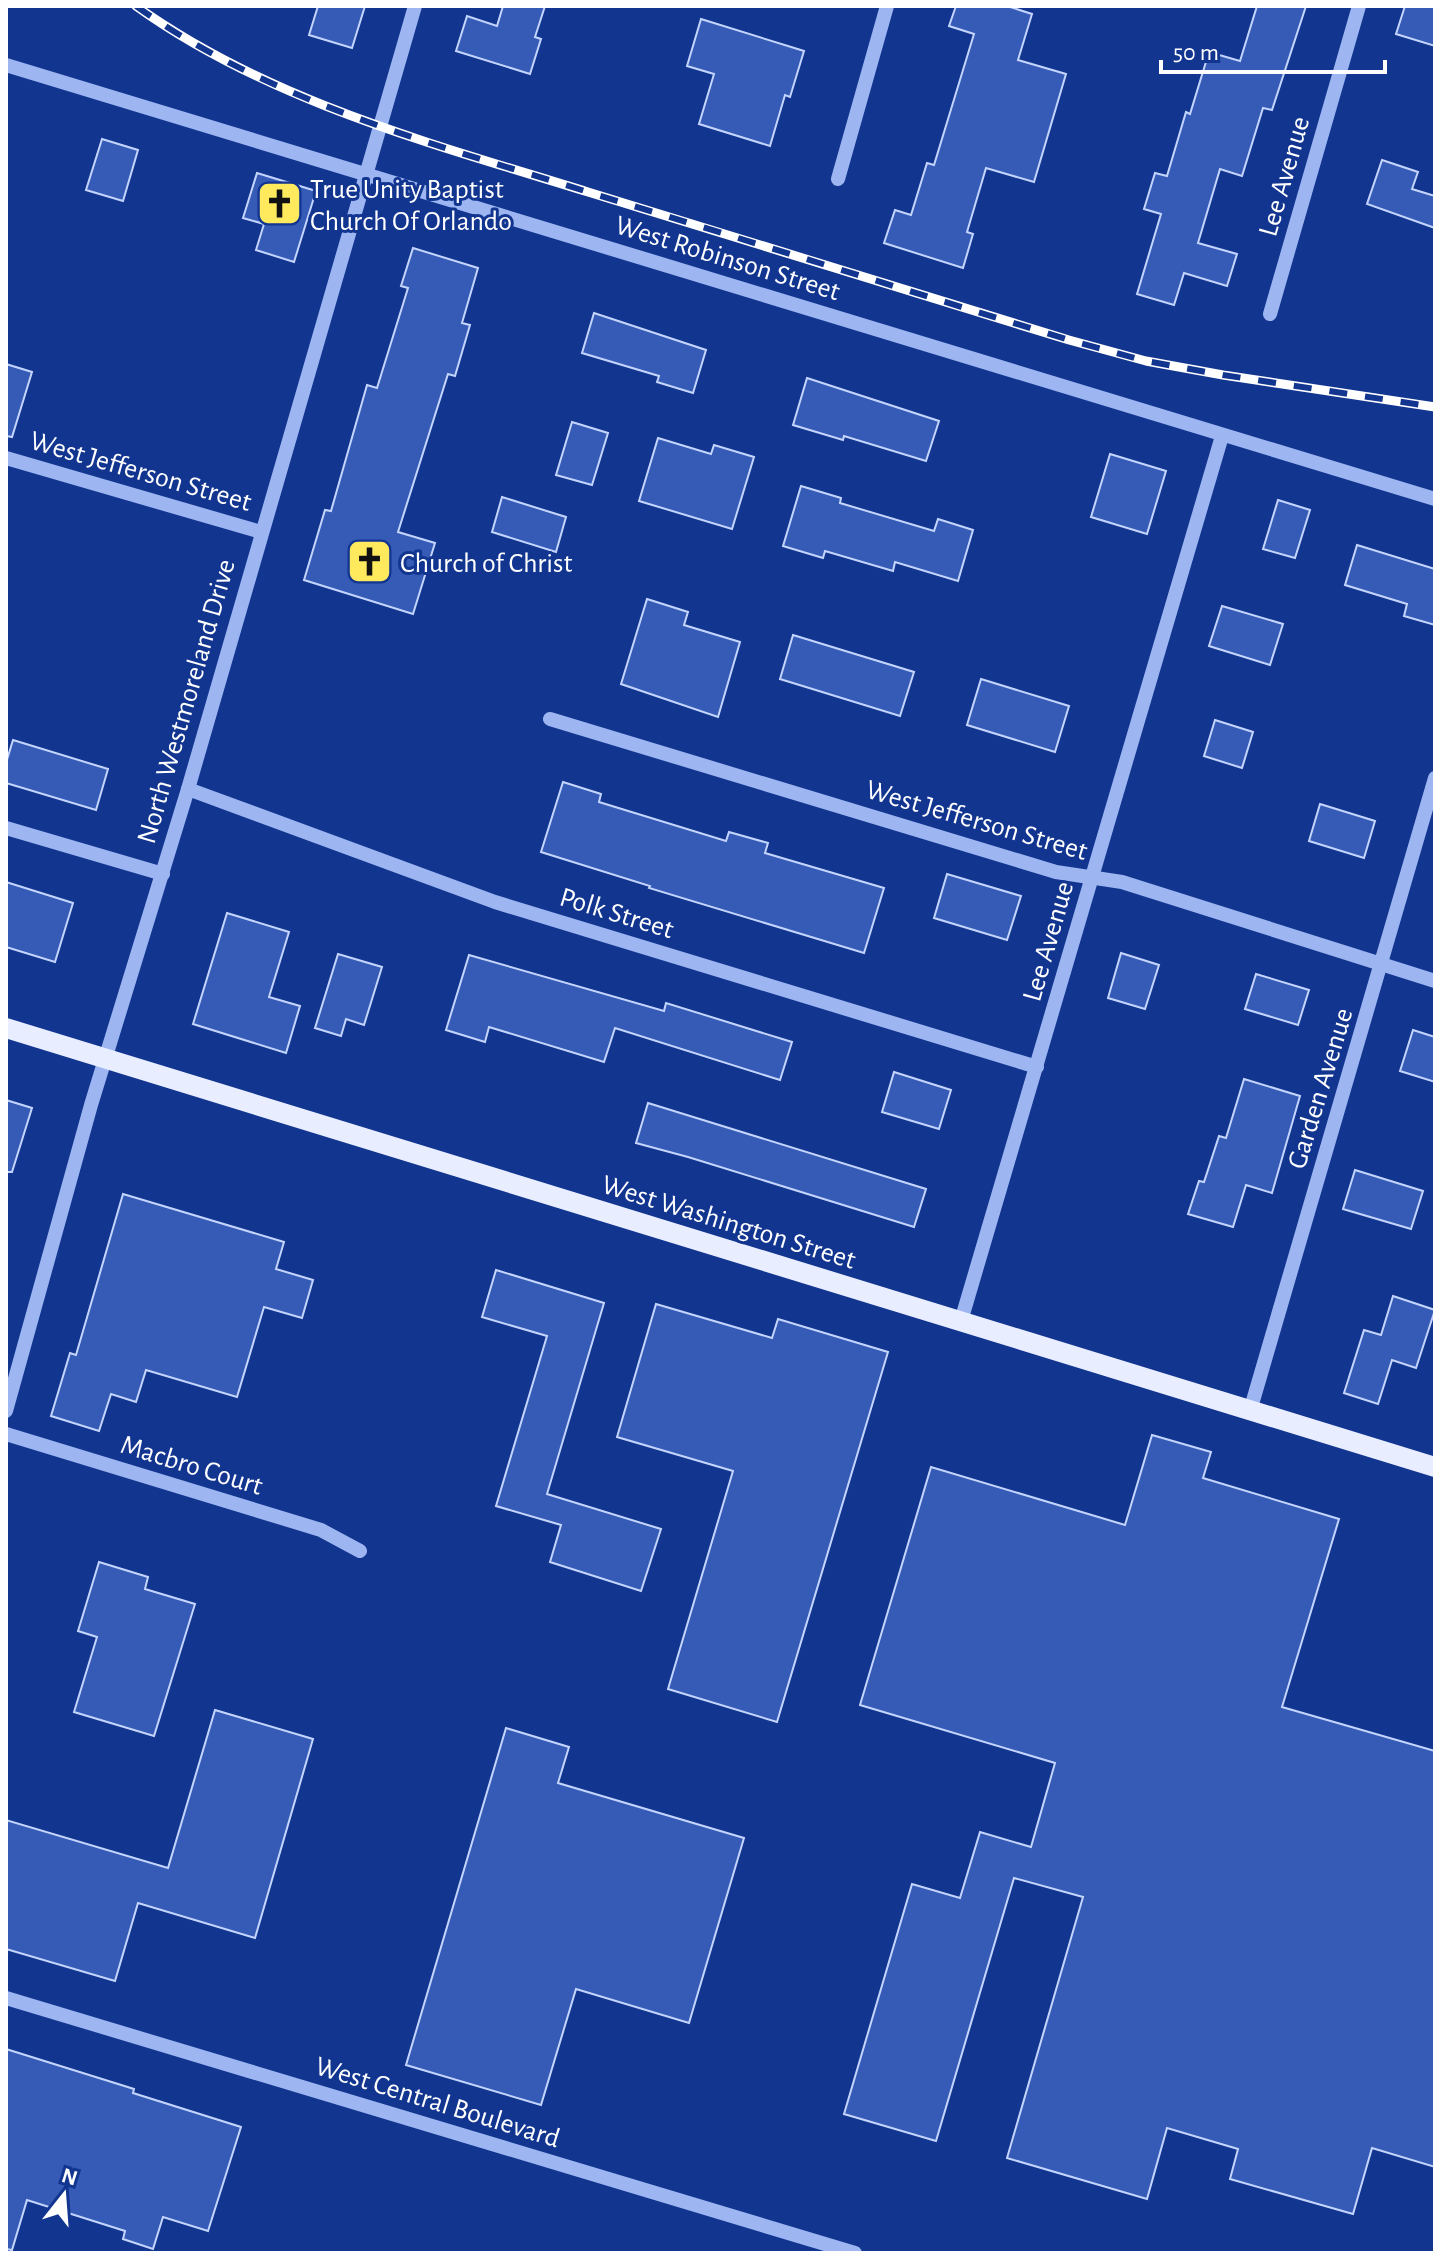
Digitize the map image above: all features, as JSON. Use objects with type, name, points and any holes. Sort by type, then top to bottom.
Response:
[{"type":"main road","name":"West Washington Street","points":[[6,1028],[1435,1467]]},
{"type":"street","name":"North Westmoreland Drive","points":[[6,1411],[105,1058],[163,874],[415,6]]},
{"type":"street","points":[[838,179],[887,6]]},
{"type":"street","name":"Lee Avenue","points":[[1270,314],[1359,6]]},
{"type":"street","name":"West Robinson Street","points":[[6,65],[1435,499]]},
{"type":"street","name":"Lee Avenue","points":[[961,1321],[1222,436]]},
{"type":"street","name":"West Jefferson Street","points":[[6,458],[261,532]]},
{"type":"street","name":"West Jefferson Street","points":[[550,719],[1056,872],[1122,882],[1435,981]]},
{"type":"street","name":"Garden Avenue","points":[[1250,1411],[1435,778]]},
{"type":"street","name":"Polk Street","points":[[188,789],[495,902],[1037,1067]]},
{"type":"street","points":[[6,828],[163,874]]},
{"type":"street","name":"Macbro Court","points":[[6,1434],[321,1530],[360,1551]]},
{"type":"street","name":"West Central Boulevard","points":[[6,1998],[855,2253]]},
{"type":"building","points":[[318,6],[365,6],[352,48],[309,35]]},
{"type":"building","points":[[503,6],[545,6],[535,37],[541,39],[530,74],[456,51],[467,16],[497,26]]},
{"type":"building","points":[[956,6],[1007,6],[1032,14],[1018,60],[1066,74],[1034,182],[986,168],[967,232],[973,234],[963,268],[884,243],[895,210],[911,215],[927,163],[934,165],[974,34],[949,26]]},
{"type":"building","points":[[1257,6],[1306,6],[1272,110],[1263,108],[1242,176],[1220,169],[1198,243],[1237,254],[1227,286],[1184,273],[1174,305],[1137,294],[1161,214],[1144,209],[1155,173],[1167,176],[1186,112],[1190,114],[1209,52],[1240,61]]},
{"type":"building","points":[[1405,6],[1435,6],[1435,46],[1396,34]]},
{"type":"building","points":[[701,19],[804,51],[790,97],[785,95],[770,146],[699,124],[714,74],[687,66]]},
{"type":"building","points":[[102,139],[138,150],[123,201],[86,190]]},
{"type":"building","points":[[1382,160],[1418,172],[1412,189],[1435,196],[1435,228],[1367,204]]},
{"type":"building","name":"True Unity Baptist Church Of Orlando","points":[[257,173],[316,191],[294,262],[256,250],[264,224],[243,218]]},
{"type":"building","points":[[413,248],[478,268],[462,323],[470,325],[455,376],[448,374],[398,532],[435,543],[413,614],[304,580],[325,510],[331,511],[367,385],[377,388],[408,288],[401,286]]},
{"type":"building","points":[[594,313],[706,350],[693,393],[657,382],[659,376],[582,353]]},
{"type":"building","points":[[6,364],[32,372],[12,437],[6,436]]},
{"type":"building","points":[[807,378],[939,421],[926,461],[844,436],[843,440],[793,425]]},
{"type":"building","points":[[572,422],[608,433],[592,485],[556,475]]},
{"type":"building","points":[[658,438],[711,454],[714,445],[754,457],[732,529],[639,501]]},
{"type":"building","points":[[1110,454],[1166,471],[1147,534],[1091,517]]},
{"type":"building","points":[[801,486],[841,498],[840,503],[934,531],[938,519],[973,530],[958,581],[895,562],[893,571],[825,551],[823,558],[783,546]]},
{"type":"building","points":[[502,497],[566,517],[556,552],[492,532]]},
{"type":"building","points":[[1278,500],[1310,510],[1295,558],[1263,549]]},
{"type":"building","points":[[1357,545],[1435,569],[1435,625],[1404,616],[1407,604],[1345,585]]},
{"type":"building","points":[[647,599],[688,612],[684,625],[740,642],[718,717],[621,684]]},
{"type":"building","points":[[1222,606],[1283,624],[1270,665],[1209,646]]},
{"type":"building","points":[[793,635],[914,672],[900,716],[780,679]]},
{"type":"building","points":[[981,679],[1069,706],[1055,752],[967,725]]},
{"type":"building","points":[[1215,720],[1253,732],[1242,768],[1204,756]]},
{"type":"building","points":[[13,740],[108,769],[96,810],[6,783],[6,763]]},
{"type":"building","points":[[563,782],[601,794],[599,802],[726,841],[729,832],[768,843],[765,853],[884,888],[864,953],[541,852]]},
{"type":"building","points":[[1320,804],[1375,821],[1364,858],[1309,841]]},
{"type":"building","points":[[947,874],[1021,896],[1007,940],[934,918]]},
{"type":"building","points":[[6,882],[73,903],[55,962],[6,947]]},
{"type":"building","points":[[227,913],[289,932],[269,997],[300,1006],[286,1053],[193,1024]]},
{"type":"building","points":[[1121,953],[1159,965],[1145,1009],[1108,998]]},
{"type":"building","points":[[338,954],[382,967],[364,1025],[346,1019],[341,1036],[315,1028]]},
{"type":"building","points":[[469,955],[664,1011],[666,1003],[792,1042],[780,1080],[615,1028],[604,1062],[489,1027],[485,1042],[446,1030]]},
{"type":"building","points":[[1256,974],[1309,990],[1298,1025],[1245,1009]]},
{"type":"building","points":[[1413,1030],[1435,1037],[1435,1082],[1400,1071]]},
{"type":"building","points":[[894,1072],[951,1090],[939,1129],[882,1112]]},
{"type":"building","points":[[1244,1079],[1300,1096],[1272,1193],[1246,1185],[1233,1227],[1188,1214],[1199,1181],[1204,1182],[1219,1136],[1226,1138]]},
{"type":"building","points":[[6,1100],[32,1108],[12,1172],[6,1172]]},
{"type":"building","points":[[648,1103],[926,1189],[914,1227],[636,1143]]},
{"type":"building","points":[[1355,1170],[1423,1191],[1411,1229],[1343,1209]]},
{"type":"building","points":[[123,1194],[284,1242],[276,1269],[313,1280],[302,1318],[264,1307],[237,1397],[146,1370],[136,1402],[111,1394],[99,1431],[51,1416],[70,1353],[76,1355]]},
{"type":"building","points":[[496,1270],[604,1303],[547,1494],[661,1529],[641,1591],[550,1562],[561,1525],[496,1506],[547,1336],[482,1317]]},
{"type":"building","points":[[1393,1296],[1435,1310],[1416,1368],[1392,1360],[1378,1404],[1344,1393],[1364,1330],[1381,1335]]},
{"type":"building","points":[[656,1304],[772,1338],[778,1319],[888,1352],[777,1722],[668,1689],[733,1471],[617,1437]]},
{"type":"building","points":[[1152,1435],[1211,1452],[1203,1478],[1339,1519],[1282,1707],[1435,1751],[1435,2167],[1372,2148],[1353,2214],[1230,2179],[1238,2149],[1167,2128],[1147,2199],[1007,2158],[1083,1897],[1014,1878],[936,2141],[844,2114],[912,1884],[960,1898],[980,1832],[1031,1847],[1055,1763],[860,1705],[931,1467],[1125,1525]]},
{"type":"building","points":[[99,1562],[148,1577],[145,1589],[195,1604],[154,1736],[74,1712],[97,1637],[78,1631]]},
{"type":"building","points":[[215,1710],[313,1739],[255,1938],[138,1903],[115,1981],[6,1949],[6,1820],[168,1868]]},
{"type":"building","points":[[506,1728],[569,1747],[558,1783],[744,1838],[689,2023],[576,1989],[541,2105],[406,2065]]},
{"type":"building","points":[[6,2049],[241,2127],[208,2231],[163,2217],[153,2249],[123,2239],[125,2231],[27,2200],[12,2250],[6,2249]]},
{"type":"railway","points":[[136,6],[188,40],[297,94],[354,117],[471,156],[1146,361],[1435,407]]},
{"type":"place","name":"True Unity Baptist Church Of Orlando","points":[[279,204]]},
{"type":"place","name":"Church of Christ","points":[[369,562]]}]
